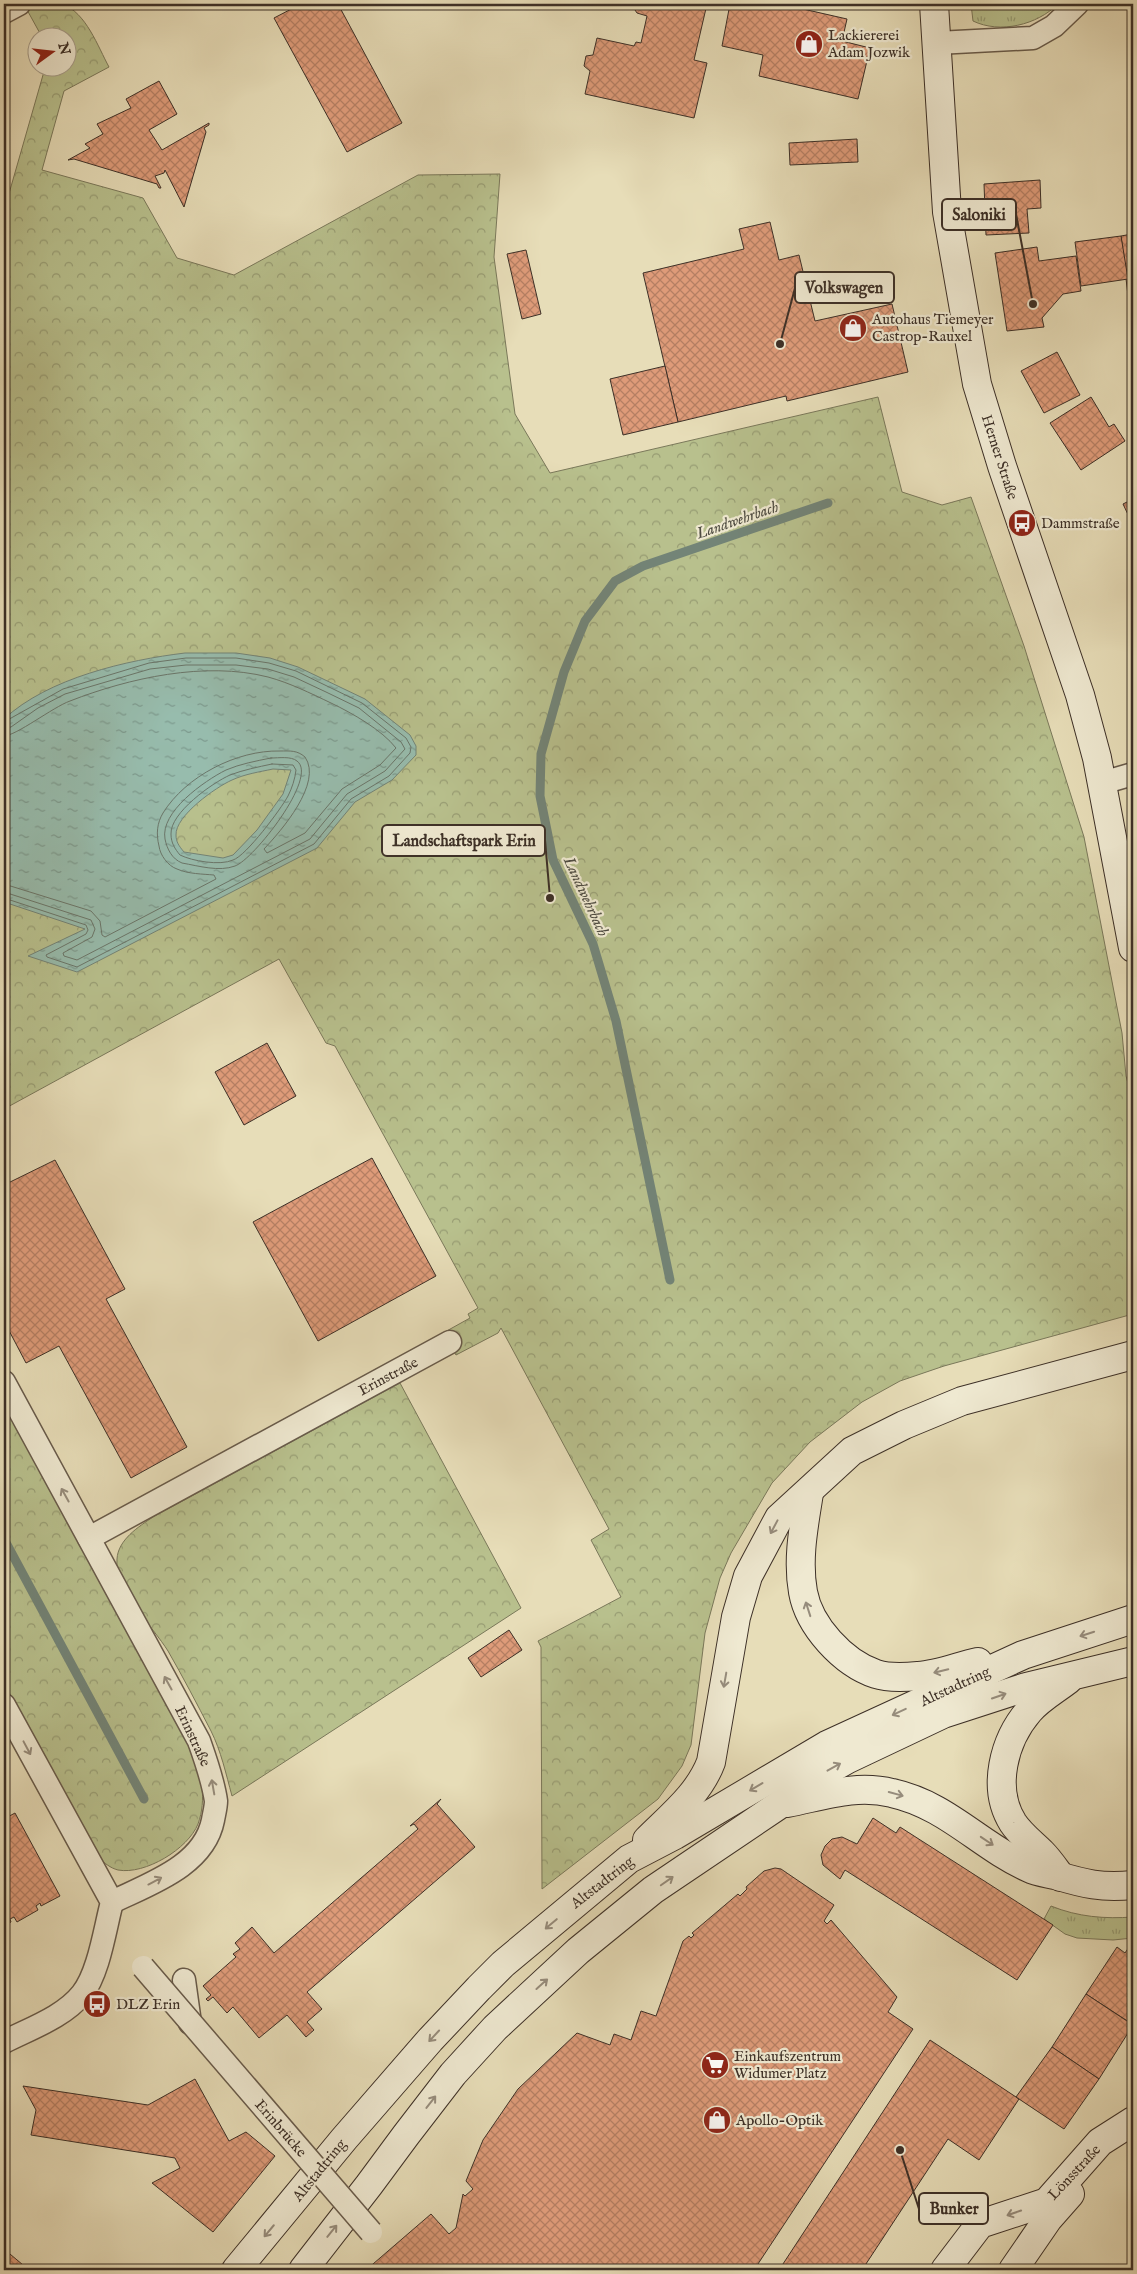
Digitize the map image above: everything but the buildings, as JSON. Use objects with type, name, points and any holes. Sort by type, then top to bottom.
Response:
[{"type":"main road","name":"Herner Straße","points":[[934,4],[947,212],[977,384],[1002,466],[1080,695],[1102,783],[1133,948]]},
{"type":"main road","points":[[629,1859],[692,1795],[706,1776],[736,1617],[748,1576],[779,1518],[852,1451],[904,1425],[962,1401],[1133,1354]]},
{"type":"main road","points":[[808,1493],[800,1560],[803,1592],[812,1620],[840,1654],[877,1674],[919,1676],[1023,1655]]},
{"type":"main road","name":"Altstadtring","points":[[236,2270],[344,2139],[430,2040],[473,1995],[503,1964],[629,1859],[675,1835],[827,1745],[1023,1655],[1133,1619]]},
{"type":"main road","name":"Altstadtring","points":[[303,2270],[424,2112],[495,2028],[578,1951],[653,1890],[816,1777],[848,1759],[944,1714],[1026,1686],[1133,1661]]},
{"type":"main road","points":[[1061,1877],[1043,1853],[1026,1840],[1012,1821],[1002,1783],[1003,1758],[1014,1735],[1029,1711],[1075,1675]]},
{"type":"main road","points":[[779,1804],[839,1790],[861,1789],[892,1792],[919,1801],[946,1814],[1029,1868],[1090,1886],[1133,1885]]},
{"type":"main road","name":"Lönsstraße","points":[[945,2270],[980,2224],[1047,2202],[1100,2142],[1133,2121]]},
{"type":"main road","name":"Lönsstraße","points":[[1013,2270],[1053,2213],[1108,2153],[1133,2136]]},
{"type":"street","points":[[4,12],[19,4]]},
{"type":"street","points":[[937,43],[1032,38],[1054,26],[1077,4]]},
{"type":"street","points":[[1102,783],[1133,774]]},
{"type":"street","name":"Erinstraße","points":[[89,1538],[450,1342]]},
{"type":"street","name":"Erinstraße","points":[[4,1382],[199,1741],[211,1776],[216,1804],[210,1834],[196,1853],[176,1869],[112,1902]]},
{"type":"street","points":[[4,1705],[112,1902],[94,1972],[83,1994],[60,2012],[4,2042]]},
{"type":"street","name":"Erinbrücke","points":[[143,1967],[371,2232]]},
{"type":"street","points":[[184,1980],[190,2023]]},
{"type":"green space","points":[[52,3],[62,4],[70,8],[85,22],[109,67],[64,91],[42,170],[143,198],[177,258],[234,275],[418,175],[500,174],[494,257],[515,414],[550,473],[878,397],[902,492],[942,505],[971,497],[1024,646],[1084,837],[1122,1033],[1126,1076],[1133,1102],[1133,1314],[944,1366],[900,1381],[862,1402],[810,1442],[772,1483],[731,1553],[720,1578],[705,1633],[691,1745],[682,1766],[658,1799],[542,1889],[541,1647],[538,1641],[621,1597],[591,1540],[609,1529],[501,1328],[498,1333],[456,1355],[443,1333],[470,1318],[468,1314],[478,1308],[335,1046],[326,1043],[279,959],[4,1109],[4,211],[42,78],[78,78],[78,28],[37,28],[26,8],[34,4]]},
{"type":"green space","points":[[971,4],[1058,4],[1040,17],[1029,22],[1006,27],[995,27],[973,21]]},
{"type":"green space","points":[[400,1383],[521,1608],[232,1796],[211,1731],[168,1651],[128,1595],[118,1570],[118,1552],[130,1535],[153,1517]]},
{"type":"green space","points":[[4,1400],[194,1751],[201,1778],[203,1796],[198,1824],[193,1833],[175,1851],[153,1864],[140,1868],[118,1870],[110,1867],[98,1858],[4,1686]]},
{"type":"green space","points":[[1051,1906],[1071,1913],[1092,1916],[1112,1918],[1133,1917],[1133,1938],[1113,1940],[1077,1938],[1065,1934],[1044,1919]]},
{"type":"water","points":[[185,653],[236,653],[270,658],[298,667],[365,699],[410,735],[416,746],[416,755],[392,780],[355,802],[317,848],[77,972],[28,956],[85,929],[4,902],[4,719],[43,692],[65,682],[114,666]],"holes":[[[273,769],[291,770],[283,794],[257,830],[233,855],[223,858],[184,852],[179,846],[176,835],[177,827],[189,811],[207,795],[232,780],[252,773]]]},
{"type":"waterway","name":"Landwehrbach","points":[[670,1280],[616,1021],[593,944],[553,860],[540,796],[541,754],[564,672],[585,621],[615,581],[643,566],[828,503]]},
{"type":"waterway","points":[[4,1539],[144,1799]]},
{"type":"place","name":"Lackiererei Adam Jozwik","points":[[809,44]]},
{"type":"place","name":"Saloniki","points":[[1033,304]]},
{"type":"place","name":"Autohaus Tiemeyer Castrop-Rauxel","points":[[853,328]]},
{"type":"place","name":"Volkswagen","points":[[780,344]]},
{"type":"place","name":"Dammstraße","points":[[1022,523]]},
{"type":"place","name":"Landschaftspark Erin","points":[[550,898]]},
{"type":"place","name":"DLZ Erin","points":[[97,2004]]},
{"type":"place","name":"Einkaufszentrum Widumer Platz","points":[[715,2065]]},
{"type":"place","name":"Apollo-Optik","points":[[717,2120]]},
{"type":"place","name":"Bunker","points":[[900,2150]]}]
